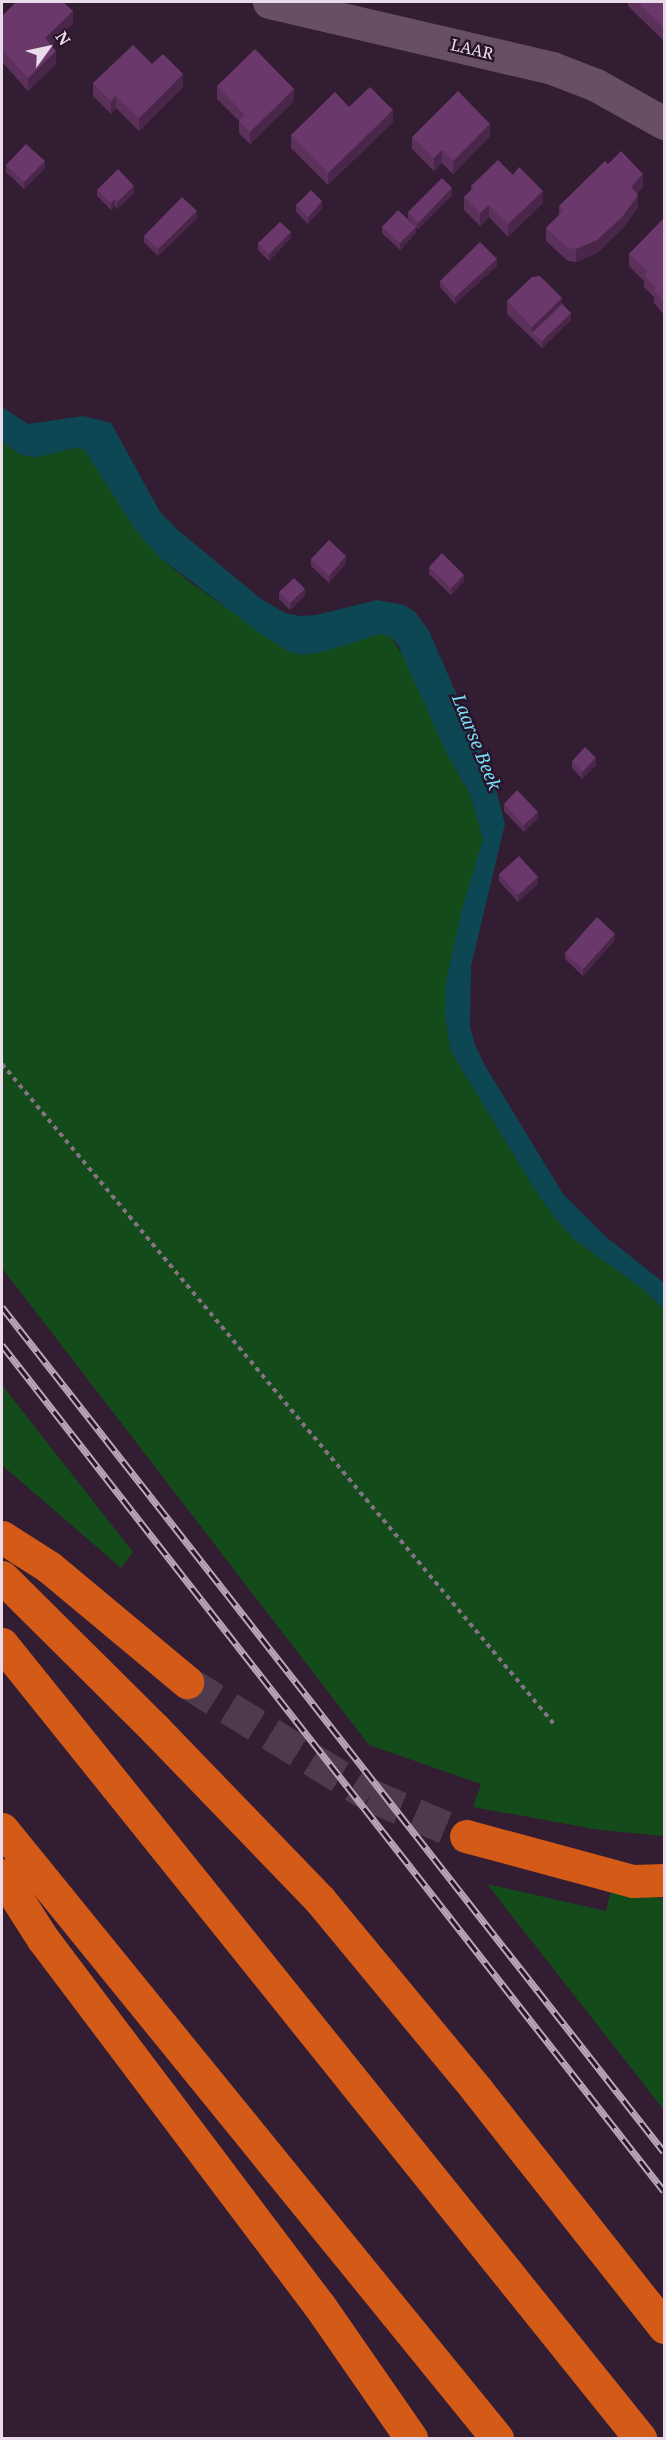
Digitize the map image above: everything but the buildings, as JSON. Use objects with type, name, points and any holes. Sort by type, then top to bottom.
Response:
[{"type":"highway","points":[[2,1537],[49,1567],[187,1682]]},
{"type":"highway","points":[[2,1577],[155,1729],[320,1900],[477,2090],[664,2327]]},
{"type":"highway","points":[[2,1644],[640,2439]]},
{"type":"highway","points":[[2,1829],[497,2439]]},
{"type":"highway","points":[[466,1836],[633,1881],[664,1880]]},
{"type":"highway","points":[[2,1875],[43,1939],[319,2305],[385,2397],[411,2439]]},
{"type":"highway","points":[[385,2397],[405,2439]]},
{"type":"street","name":"LAAR","points":[[270,2],[334,9],[552,68],[596,85],[664,123]]},
{"type":"path","points":[[2,1064],[554,1724]]},
{"type":"green space","points":[[2,442],[21,455],[38,457],[74,448],[84,449],[159,557],[191,583],[290,652],[303,655],[323,652],[369,635],[390,636],[407,662],[448,756],[470,794],[483,839],[471,883],[445,1016],[451,1051],[537,1193],[556,1219],[575,1240],[642,1288],[664,1309],[664,1836],[600,1830],[473,1807],[481,1784],[369,1745],[2,1268]]},
{"type":"green space","points":[[2,1385],[133,1552],[121,1568],[2,1465]]},
{"type":"green space","points":[[487,1884],[606,1911],[611,1890],[664,1899],[664,2110]]},
{"type":"water","name":"Laarse Beek","points":[[2,407],[28,424],[83,416],[111,423],[160,512],[179,531],[261,599],[285,613],[300,616],[316,615],[377,600],[404,605],[415,612],[429,631],[493,778],[505,824],[471,966],[470,1027],[475,1045],[484,1064],[563,1194],[605,1236],[664,1283],[664,1309],[642,1288],[575,1240],[556,1219],[537,1193],[451,1051],[445,1016],[446,982],[462,910],[483,839],[470,794],[448,756],[398,645],[390,636],[380,634],[323,652],[303,655],[290,652],[268,639],[159,557],[135,529],[84,449],[74,448],[38,457],[21,455],[2,442]]},
{"type":"tunnel","points":[[187,1682],[370,1795],[466,1836]]},
{"type":"railway","points":[[2,1307],[664,2152]]},
{"type":"railway","points":[[2,1345],[664,2191]]}]
